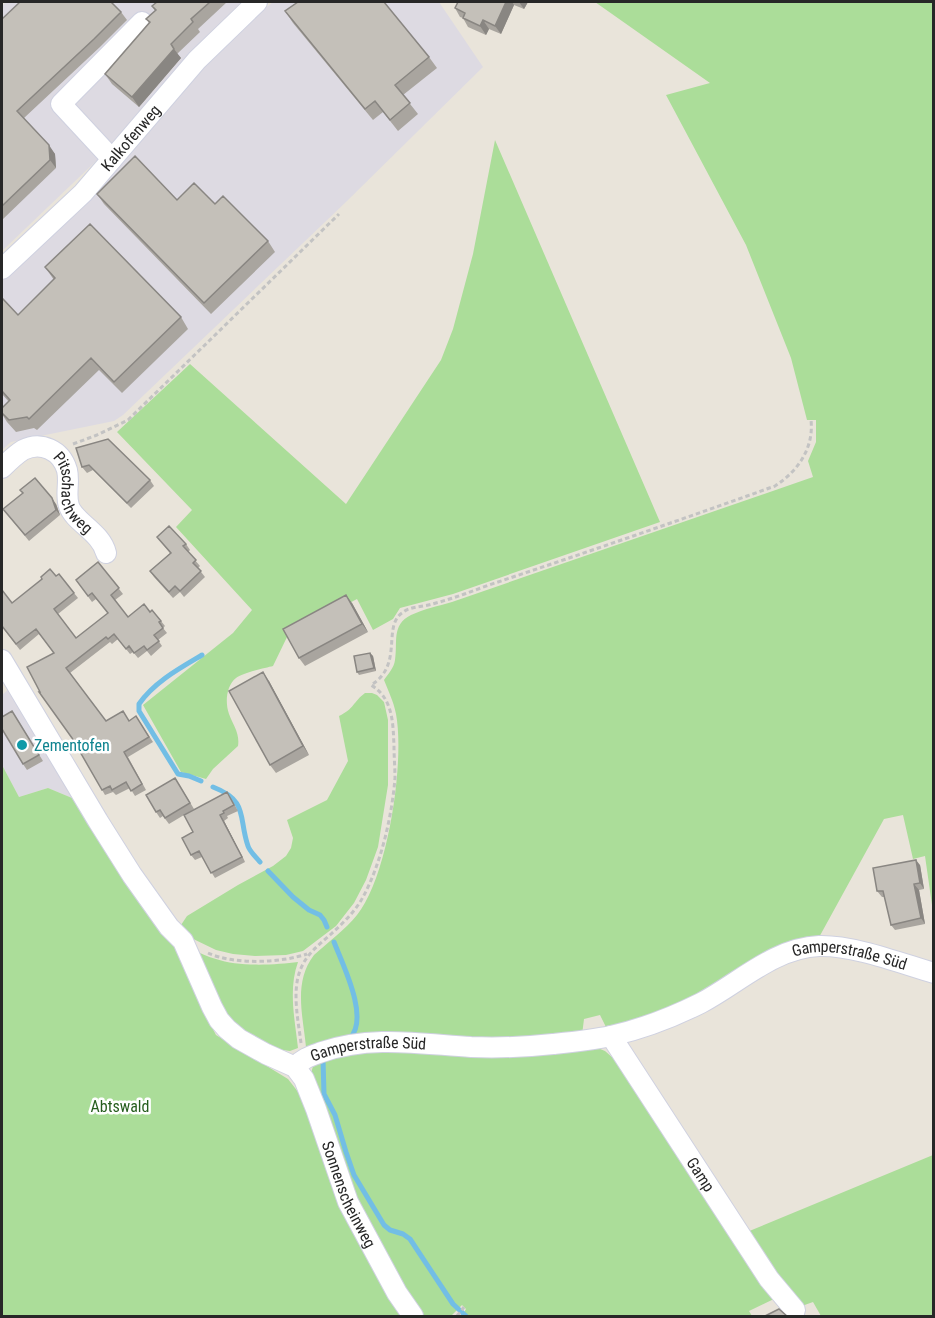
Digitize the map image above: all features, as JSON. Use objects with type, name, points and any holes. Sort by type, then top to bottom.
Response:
[{"type":"street","name":"Kalkofenweg","points":[[2,269],[82,193],[197,60],[257,2]]},
{"type":"street","points":[[112,159],[61,104],[142,22]]},
{"type":"street","name":"Pitschachweg","points":[[2,468],[25,449],[46,447],[54,451],[62,458],[66,468],[69,507],[104,545],[106,552]]},
{"type":"street","name":"Gamperstraße Süd","points":[[2,660],[132,875],[169,927],[183,941],[212,1007],[227,1029],[251,1047],[299,1063],[334,1048],[380,1041],[472,1047],[512,1047],[611,1036],[636,1029],[701,1002],[792,951],[818,946],[858,951],[933,973]]},
{"type":"street","name":"Gamp","points":[[611,1036],[769,1279],[795,1310]]},
{"type":"street","name":"Sonnenscheinweg","points":[[299,1063],[348,1202],[397,1293],[413,1317]]},
{"type":"path","points":[[54,451],[97,435],[128,420],[339,214]]},
{"type":"path","points":[[299,1063],[296,1003],[301,968],[309,954],[349,917],[362,898],[377,864],[387,826],[395,776],[392,717],[383,694],[371,685],[379,680],[389,664],[397,617],[404,611],[532,571],[775,486],[785,480],[808,449],[812,433],[811,420]]},
{"type":"path","points":[[183,941],[215,956],[238,960],[275,960],[309,954]]},
{"type":"path","points":[[458,1316],[464,1307]]},
{"type":"shaded area","points":[[6,2],[241,2],[190,52],[95,162],[2,251],[2,6]]},
{"type":"shaded area","points":[[273,2],[439,2],[483,67],[347,201],[123,415],[114,421],[11,442],[2,450],[2,281],[84,207],[179,93],[252,19]]},
{"type":"shaded area","points":[[9,689],[72,798],[48,788],[19,797],[2,765],[2,695]]},
{"type":"green space","points":[[595,2],[933,2],[933,912],[925,856],[913,859],[903,815],[884,819],[817,941],[683,1005],[608,1031],[600,1015],[584,1019],[582,1035],[528,1041],[336,1041],[306,1047],[301,1000],[303,976],[314,955],[357,915],[368,897],[377,874],[392,818],[396,788],[398,735],[395,709],[384,680],[394,663],[400,624],[411,615],[421,611],[813,477],[808,461],[816,442],[816,420],[807,420],[791,358],[746,245],[666,95],[710,83]]},
{"type":"green space","points":[[495,140],[660,522],[453,594],[400,608],[393,619],[373,630],[357,599],[288,635],[273,666],[239,676],[230,685],[227,705],[237,733],[238,746],[213,769],[206,779],[181,772],[143,705],[233,633],[252,610],[176,527],[192,510],[117,432],[190,364],[346,504],[441,360],[453,329],[473,254]]},
{"type":"green space","points":[[365,693],[377,695],[384,702],[388,720],[388,785],[378,847],[366,880],[354,903],[336,926],[303,951],[286,955],[233,954],[216,950],[183,934],[181,925],[187,916],[273,866],[286,856],[293,838],[287,820],[327,800],[348,761],[339,716],[348,711]]},
{"type":"green space","name":"Abtswald","points":[[2,765],[19,797],[48,788],[72,798],[168,932],[216,1035],[288,1079],[309,1106],[409,1316],[2,1316]]},
{"type":"green space","points":[[193,950],[225,962],[268,964],[298,962],[293,994],[298,1048],[290,1051],[258,1044],[224,1016]]},
{"type":"green space","points":[[588,1044],[605,1051],[622,1066],[776,1298],[749,1311],[752,1316],[462,1316],[466,1309],[462,1305],[451,1316],[421,1316],[352,1197],[311,1079],[315,1063],[329,1053]]},
{"type":"green space","points":[[933,1155],[933,1316],[821,1316],[813,1302],[799,1307],[747,1232]]},
{"type":"building","points":[[20,2],[111,2],[121,12],[17,111],[49,145],[50,160],[2,206],[2,19]]},
{"type":"building","points":[[157,2],[210,2],[191,19],[193,22],[171,44],[174,49],[132,97],[105,74],[150,22],[146,19],[156,10],[152,6]]},
{"type":"building","points":[[298,2],[384,2],[429,57],[395,85],[410,103],[390,120],[375,101],[365,109],[285,11]]},
{"type":"building","points":[[458,2],[506,2],[495,26],[483,20],[480,26],[463,18],[465,13],[455,8]]},
{"type":"building","points":[[135,156],[177,200],[194,183],[215,204],[223,196],[268,241],[204,303],[97,194]]},
{"type":"building","points":[[90,224],[181,317],[114,382],[91,358],[29,419],[27,417],[9,420],[2,413],[2,408],[10,400],[2,391],[2,298],[18,315],[55,278],[45,267]]},
{"type":"building","points":[[108,439],[150,480],[127,503],[89,465],[82,467],[76,448]]},
{"type":"building","points":[[35,478],[52,498],[56,510],[25,535],[3,509],[23,493],[20,490]]},
{"type":"building","points":[[169,526],[186,544],[183,546],[196,560],[193,563],[201,571],[180,591],[175,586],[169,592],[150,571],[171,553],[157,537]]},
{"type":"building","points":[[98,562],[119,588],[111,595],[128,617],[144,604],[161,621],[159,622],[163,628],[154,635],[159,641],[147,650],[144,646],[134,653],[129,646],[126,649],[114,634],[108,639],[106,637],[66,668],[106,721],[123,711],[129,721],[136,716],[149,737],[124,752],[142,784],[131,791],[126,782],[112,790],[110,786],[102,790],[72,738],[39,692],[27,667],[54,653],[36,629],[16,644],[2,626],[2,590],[12,603],[42,579],[41,577],[50,569],[56,576],[59,574],[74,593],[54,609],[76,638],[108,613],[92,593],[88,596],[76,580]]},
{"type":"building","points":[[346,595],[362,624],[299,658],[283,629]]},
{"type":"building","points":[[370,653],[374,668],[357,672],[354,656]]},
{"type":"building","points":[[263,672],[303,746],[270,765],[229,691]]},
{"type":"building","name":"Zementofen","points":[[12,711],[39,755],[23,764],[2,729],[2,717]]},
{"type":"building","points":[[175,778],[190,803],[165,818],[160,810],[156,812],[146,795]]},
{"type":"building","points":[[227,792],[234,805],[220,815],[242,857],[211,873],[199,851],[191,855],[182,838],[193,832],[184,815]]},
{"type":"building","points":[[916,860],[920,883],[914,884],[921,918],[891,925],[883,891],[877,891],[873,868]]},
{"type":"building","points":[[779,1309],[788,1317],[763,1317]]},
{"type":"waterway","points":[[201,781],[178,774],[139,711],[139,704],[160,682],[202,655]]},
{"type":"waterway","points":[[213,787],[224,792],[237,804],[248,846],[260,862]]},
{"type":"waterway","points":[[268,871],[293,897],[309,910],[320,915],[327,927]]},
{"type":"waterway","points":[[334,942],[348,976],[356,1004],[357,1018],[350,1038]]},
{"type":"waterway","points":[[323,1059],[324,1094],[335,1115],[354,1175],[384,1225],[410,1239],[453,1304],[466,1316]]},
{"type":"place","name":"Zementofen","points":[[22,745]]}]
